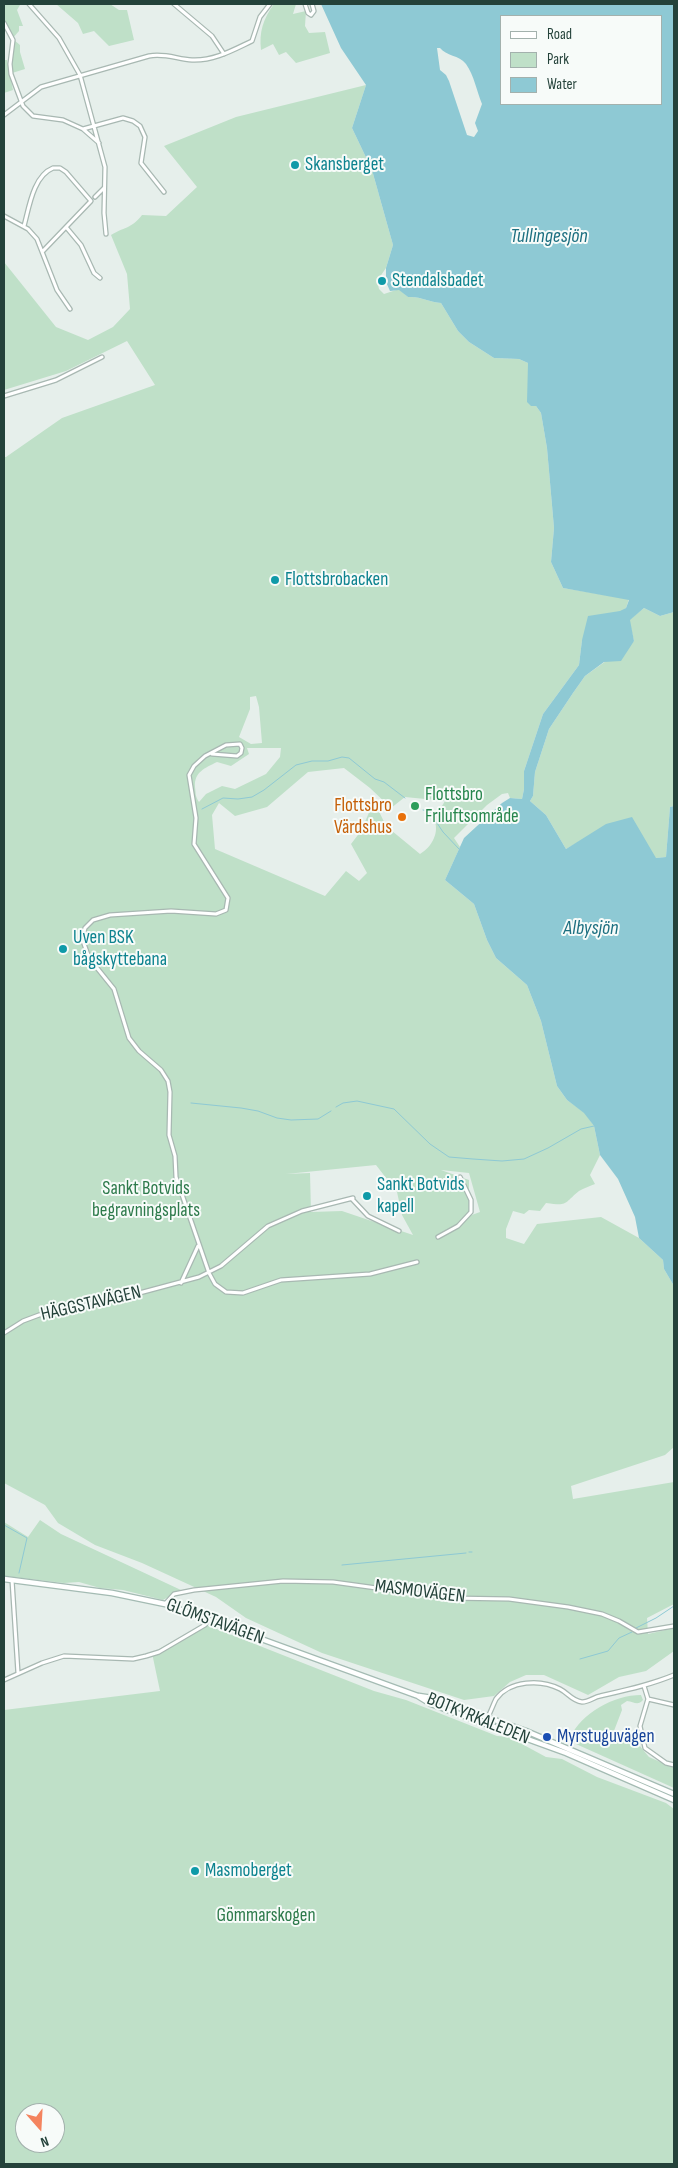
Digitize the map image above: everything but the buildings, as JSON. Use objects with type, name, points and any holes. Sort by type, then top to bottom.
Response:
[{"type":"main road","name":"GLÖMSTAVÄGEN","points":[[4,1579],[112,1593],[165,1604],[418,1696]]},
{"type":"main road","name":"BOTKYRKALEDEN","points":[[418,1696],[431,1704],[566,1753],[674,1800]]},
{"type":"main road","name":"BOTKYRKALEDEN","points":[[418,1696],[432,1698],[488,1717],[596,1760],[674,1794]]},
{"type":"main road","points":[[452,1712],[458,1712],[480,1720],[488,1717],[489,1722],[495,1728]]},
{"type":"street","points":[[29,4],[59,38],[80,75],[105,167],[104,213],[106,234]]},
{"type":"street","points":[[174,4],[180,6],[212,36],[224,54]]},
{"type":"street","points":[[4,115],[41,87],[80,75],[154,55],[192,60],[208,59],[224,54],[252,41],[260,17],[270,4]]},
{"type":"street","points":[[305,4],[308,13],[311,15],[314,11],[312,4]]},
{"type":"street","points":[[4,22],[13,40],[10,64],[11,74],[23,106],[33,116],[63,120],[83,129],[100,143]]},
{"type":"street","points":[[83,129],[123,118],[133,121],[140,126],[146,141],[141,163],[164,192]]},
{"type":"street","points":[[24,226],[35,189],[42,175],[50,169],[60,168],[65,171],[91,201],[43,251]]},
{"type":"street","points":[[95,197],[104,188]]},
{"type":"street","points":[[4,216],[24,226],[37,238],[56,290],[70,309]]},
{"type":"street","points":[[66,227],[81,245],[94,273],[100,278]]},
{"type":"street","points":[[4,396],[56,380],[102,357]]},
{"type":"street","points":[[212,754],[237,756],[241,754],[242,748],[240,744],[234,744],[205,756],[194,766],[189,775],[196,818],[194,844],[228,898],[228,906],[223,913],[216,914],[171,911],[110,915],[93,920],[85,928],[82,938],[89,958],[114,989],[129,1038],[139,1051],[161,1070],[168,1081],[170,1092],[168,1125],[175,1156],[176,1177],[208,1273],[215,1284],[226,1292],[243,1292],[281,1280],[370,1274],[417,1262]]},
{"type":"street","points":[[438,1237],[458,1226],[471,1212],[471,1200],[460,1177]]},
{"type":"street","name":"HÄGGSTAVÄGEN","points":[[4,1333],[23,1321],[39,1316],[181,1283],[208,1273],[221,1266],[268,1226],[302,1212],[352,1198],[368,1216],[399,1231]]},
{"type":"street","points":[[181,1283],[198,1245]]},
{"type":"street","points":[[12,1580],[18,1673]]},
{"type":"street","name":"MASMOVÄGEN","points":[[165,1604],[174,1594],[194,1590],[283,1581],[333,1582],[449,1598],[503,1599],[568,1607],[602,1614],[638,1632],[674,1626]]},
{"type":"street","points":[[4,1680],[64,1656],[133,1659],[146,1656],[159,1652],[205,1626],[208,1620]]},
{"type":"street","points":[[488,1717],[498,1698],[511,1688],[527,1683],[545,1683],[561,1690],[576,1701],[585,1702],[597,1697],[644,1686],[674,1675]]},
{"type":"street","points":[[644,1686],[648,1699],[640,1726],[645,1748],[666,1763],[674,1765]]},
{"type":"street","points":[[648,1699],[674,1706]]},
{"type":"street","points":[[626,1739],[634,1742],[643,1741]]},
{"type":"green space","points":[[56,4],[110,4],[119,10],[127,10],[134,40],[109,46],[94,31],[83,34],[78,23]]},
{"type":"green space","points":[[274,4],[296,4],[293,14],[306,11],[305,26],[309,33],[325,32],[330,53],[296,63],[286,52],[279,55],[273,44],[261,50],[263,26]]},
{"type":"green space","points":[[4,5],[20,5],[17,10],[23,26],[19,26],[19,31],[12,39],[4,25]]},
{"type":"green space","points":[[14,40],[20,45],[25,69],[12,73],[10,62]]},
{"type":"green space","points":[[4,60],[7,60],[13,90],[4,93]]},
{"type":"green space","name":"Sankt Botvids begravningsplats","points":[[366,85],[352,128],[372,170],[393,245],[386,268],[377,281],[379,289],[384,294],[399,289],[408,297],[417,297],[441,303],[458,331],[469,342],[494,358],[519,359],[528,363],[528,380],[536,406],[541,413],[547,448],[554,528],[551,562],[563,588],[629,599],[626,608],[582,640],[579,665],[543,714],[524,771],[522,799],[510,798],[508,793],[502,794],[487,805],[454,838],[460,847],[445,880],[474,904],[487,940],[496,958],[527,985],[541,1021],[557,1086],[567,1100],[585,1113],[594,1126],[600,1155],[590,1175],[595,1184],[579,1191],[562,1204],[546,1203],[540,1211],[529,1210],[524,1214],[513,1211],[506,1229],[506,1238],[524,1244],[537,1224],[601,1217],[639,1238],[663,1260],[664,1269],[674,1286],[674,1447],[665,1455],[571,1486],[573,1499],[674,1482],[674,1604],[647,1618],[648,1634],[674,1628],[674,1651],[646,1671],[619,1677],[588,1695],[544,1675],[526,1675],[510,1682],[494,1696],[464,1700],[322,1653],[246,1618],[216,1597],[142,1563],[95,1545],[58,1523],[45,1505],[4,1483],[4,457],[62,418],[155,385],[127,341],[66,371],[4,390],[4,262],[56,327],[88,340],[113,327],[130,309],[127,274],[111,235],[131,225],[142,215],[166,216],[197,187],[164,146],[236,117]],"holes":[[[256,696],[259,707],[262,743],[251,744],[239,737],[250,709],[250,697]],[[247,748],[281,748],[280,757],[266,774],[235,789],[222,786],[206,794],[199,802],[196,795],[195,782],[201,771],[217,762],[231,766],[249,754]],[[344,768],[370,788],[391,808],[405,797],[445,801],[434,819],[436,824],[434,839],[420,854],[386,826],[374,801],[361,831],[351,844],[367,873],[359,881],[346,871],[325,896],[215,849],[212,815],[219,803],[235,816],[267,807],[308,772]],[[376,1165],[397,1192],[402,1215],[413,1235],[342,1211],[311,1212],[310,1173],[286,1174]],[[441,1170],[469,1173],[480,1212],[469,1216],[469,1180]]]},
{"type":"green space","points":[[644,608],[660,616],[674,612],[674,806],[670,807],[666,857],[656,858],[582,840],[566,849],[546,815],[530,801],[533,796],[535,772],[549,729],[585,676],[634,641],[629,620]]},
{"type":"green space","points":[[40,1520],[61,1534],[181,1590],[163,1600],[79,1582],[64,1583],[4,1576],[4,1522],[28,1537]]},
{"type":"green space","name":"Gömmarskogen","points":[[204,1624],[374,1691],[406,1700],[497,1736],[509,1737],[546,1757],[562,1759],[597,1777],[666,1803],[674,1809],[674,2164],[4,2164],[4,1710],[160,1691],[152,1653]]},
{"type":"green space","points":[[641,1695],[643,1700],[639,1703],[627,1701],[621,1705],[622,1710],[612,1736],[639,1745],[649,1757],[674,1768],[674,1788],[576,1744],[570,1738],[575,1729],[590,1713],[620,1698]]},
{"type":"water","name":"Tullingesjön","points":[[321,4],[674,4],[674,612],[660,616],[644,608],[630,620],[634,641],[621,661],[604,662],[585,676],[549,729],[535,772],[533,796],[530,801],[546,815],[566,849],[606,824],[632,817],[656,858],[666,857],[670,807],[674,806],[674,1286],[664,1269],[663,1260],[639,1238],[635,1217],[618,1179],[600,1155],[594,1126],[584,1113],[567,1100],[557,1086],[541,1021],[527,985],[496,958],[487,940],[474,904],[445,880],[464,838],[502,803],[510,798],[522,799],[524,771],[543,714],[579,665],[582,640],[588,616],[620,611],[626,608],[629,600],[563,588],[551,562],[554,528],[547,448],[541,413],[536,406],[531,406],[527,402],[528,363],[519,359],[494,358],[469,342],[458,331],[441,303],[417,297],[408,297],[399,290],[390,291],[386,282],[386,268],[393,245],[372,170],[352,128],[366,85],[341,48]],"holes":[[[437,48],[463,61],[471,73],[482,104],[475,123],[478,131],[474,137],[467,135],[449,81],[440,70]]]},
{"type":"waterway","points":[[202,809],[223,798],[238,799],[252,797],[296,765],[312,761],[328,761],[342,757],[349,758],[375,779],[384,782],[405,798]]},
{"type":"waterway","points":[[423,810],[429,811],[443,832],[459,849]]},
{"type":"waterway","points":[[336,1107],[343,1103],[357,1101],[394,1109],[430,1144],[449,1157],[473,1159],[502,1161],[524,1159],[581,1129],[594,1126]]},
{"type":"waterway","points":[[191,1103],[241,1108],[291,1120],[318,1119],[331,1111]]},
{"type":"waterway","points":[[4,1525],[27,1538],[19,1573]]},
{"type":"waterway","points":[[342,1565],[466,1553]]},
{"type":"waterway","points":[[636,1628],[674,1606]]},
{"type":"waterway","points":[[580,1659],[608,1651],[619,1638],[632,1632]]},
{"type":"place","name":"Skansberget","points":[[295,165]]},
{"type":"place","name":"Stendalsbadet","points":[[382,281]]},
{"type":"place","name":"Flottsbrobacken","points":[[275,580]]},
{"type":"place","name":"Flottsbro Friluftsområde","points":[[415,806]]},
{"type":"place","name":"Flottsbro Värdshus","points":[[402,817]]},
{"type":"place","name":"Uven BSK bågskyttebana","points":[[63,949]]},
{"type":"place","name":"Sankt Botvids kapell","points":[[367,1196]]},
{"type":"place","name":"Myrstuguvägen","points":[[547,1737]]},
{"type":"place","name":"Masmoberget","points":[[195,1871]]},
{"type":"water label","name":"Albysjön","points":[[591,929]]}]
